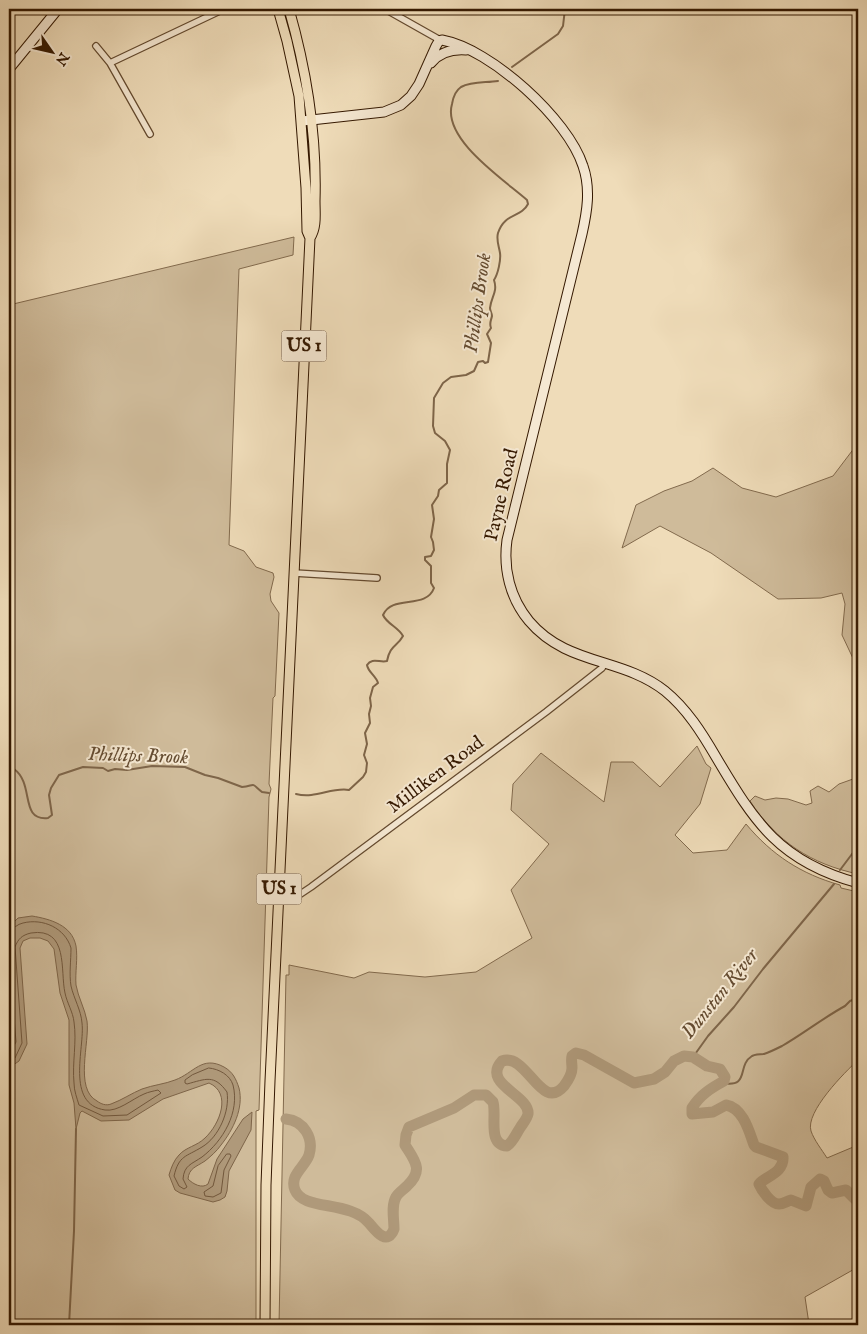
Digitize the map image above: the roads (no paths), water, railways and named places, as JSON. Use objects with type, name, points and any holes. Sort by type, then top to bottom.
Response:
[{"type":"main road","points":[[9,69],[58,9]]},
{"type":"main road","name":"US 1","points":[[265,1325],[267,1176],[278,902],[310,238],[307,230],[302,121],[297,87],[278,9]]},
{"type":"main road","name":"US 1","points":[[289,9],[302,57],[312,119],[316,187],[314,231],[310,238]]},
{"type":"main road","points":[[302,121],[376,113],[395,108],[408,100],[414,92],[440,40]]},
{"type":"main road","name":"Payne Road","points":[[440,40],[446,40],[487,59],[544,107],[580,158],[585,171],[588,192],[585,219],[508,533],[506,565],[508,580],[516,599],[527,618],[550,641],[564,649],[630,671],[652,682],[668,694],[680,705],[701,733],[746,807],[758,823],[778,843],[793,856],[814,867],[834,876],[858,882]]},
{"type":"main road","points":[[428,67],[437,56],[446,52],[470,50]]},
{"type":"street","points":[[110,63],[224,9]]},
{"type":"street","points":[[385,9],[440,40]]},
{"type":"street","points":[[96,46],[110,63],[150,134]]},
{"type":"street","points":[[294,573],[377,578]]},
{"type":"street","name":"Milliken Road","points":[[278,902],[296,897],[311,887],[546,712],[602,668],[605,663]]},
{"type":"water","points":[[32,916],[59,924],[74,939],[77,951],[76,985],[87,1021],[86,1086],[90,1095],[97,1101],[107,1105],[111,1104],[142,1089],[182,1077],[204,1064],[210,1063],[224,1067],[234,1076],[239,1088],[240,1103],[233,1126],[218,1149],[191,1170],[188,1179],[200,1186],[208,1184],[217,1159],[243,1119],[252,1112],[251,1130],[229,1171],[225,1197],[213,1202],[180,1193],[175,1190],[169,1175],[177,1157],[205,1138],[219,1117],[222,1101],[220,1094],[209,1083],[163,1099],[129,1120],[101,1121],[82,1111],[76,1129],[74,1103],[69,1085],[69,1020],[60,993],[54,949],[48,941],[40,938],[30,938],[23,941],[20,948],[27,1044],[19,1061],[9,1068],[9,927],[18,918]]},
{"type":"waterway","name":"Phillips Brook","points":[[512,67],[558,34],[563,26],[565,9]]},
{"type":"waterway","name":"Phillips Brook","points":[[296,794],[310,795],[336,790],[349,790],[363,777],[366,772],[367,763],[364,755],[367,744],[365,733],[370,723],[370,698],[373,687],[378,683],[367,665],[371,661],[387,661],[390,652],[403,636],[383,615],[387,609],[394,605],[424,599],[430,595],[434,588],[431,583],[431,566],[425,560],[425,557],[431,556],[434,550],[431,537],[434,519],[432,505],[438,496],[439,490],[447,483],[447,464],[450,450],[445,441],[435,433],[433,426],[434,398],[443,383],[451,377],[466,375],[474,371],[478,362],[488,362],[491,343],[487,334],[491,328],[492,316],[490,308],[495,291],[494,280],[500,259],[497,241],[498,233],[501,226],[509,218],[528,204],[527,200],[490,170],[465,144],[456,131],[451,117],[452,104],[457,90],[465,85],[474,83],[498,81]]},
{"type":"waterway","name":"Phillips Brook","points":[[9,771],[14,769],[24,783],[33,814],[48,818],[52,815],[49,795],[59,775],[83,767],[103,768],[108,771],[152,766],[185,767],[242,787],[253,785],[262,792],[269,793]]},
{"type":"waterway","name":"Dunstan River","points":[[840,870],[858,846]]},
{"type":"waterway","name":"Dunstan River","points":[[693,1057],[708,1036],[734,1007],[834,884]]},
{"type":"waterway","points":[[722,1083],[731,1084],[737,1082],[742,1075],[747,1060],[752,1056],[764,1054],[782,1046],[850,1001],[858,998]]},
{"type":"waterway","name":"Dunstan River","points":[[286,1119],[292,1120],[303,1127],[310,1142],[309,1155],[294,1180],[295,1190],[300,1197],[317,1204],[351,1211],[361,1216],[381,1235],[388,1237],[394,1229],[394,1201],[398,1194],[412,1180],[416,1170],[415,1161],[405,1145],[409,1127],[454,1108],[474,1095],[486,1095],[493,1102],[494,1128],[497,1141],[507,1146],[514,1138],[526,1119],[528,1114],[527,1107],[497,1076],[497,1069],[502,1061],[511,1061],[519,1065],[541,1088],[548,1092],[556,1092],[564,1086],[569,1078],[572,1070],[572,1056],[576,1053],[584,1055],[634,1083],[654,1079],[665,1072],[674,1061],[684,1056],[693,1057],[707,1066],[720,1069],[725,1077],[724,1081],[710,1089],[699,1099],[692,1108],[692,1114],[713,1112],[726,1105],[732,1107],[741,1115],[756,1147],[783,1157],[781,1167],[759,1184],[770,1200],[779,1204],[791,1200],[806,1206],[811,1187],[820,1179],[824,1181],[828,1190],[832,1193],[846,1190],[858,1200]]},
{"type":"waterway","points":[[69,1325],[74,1231],[76,1129]]}]
